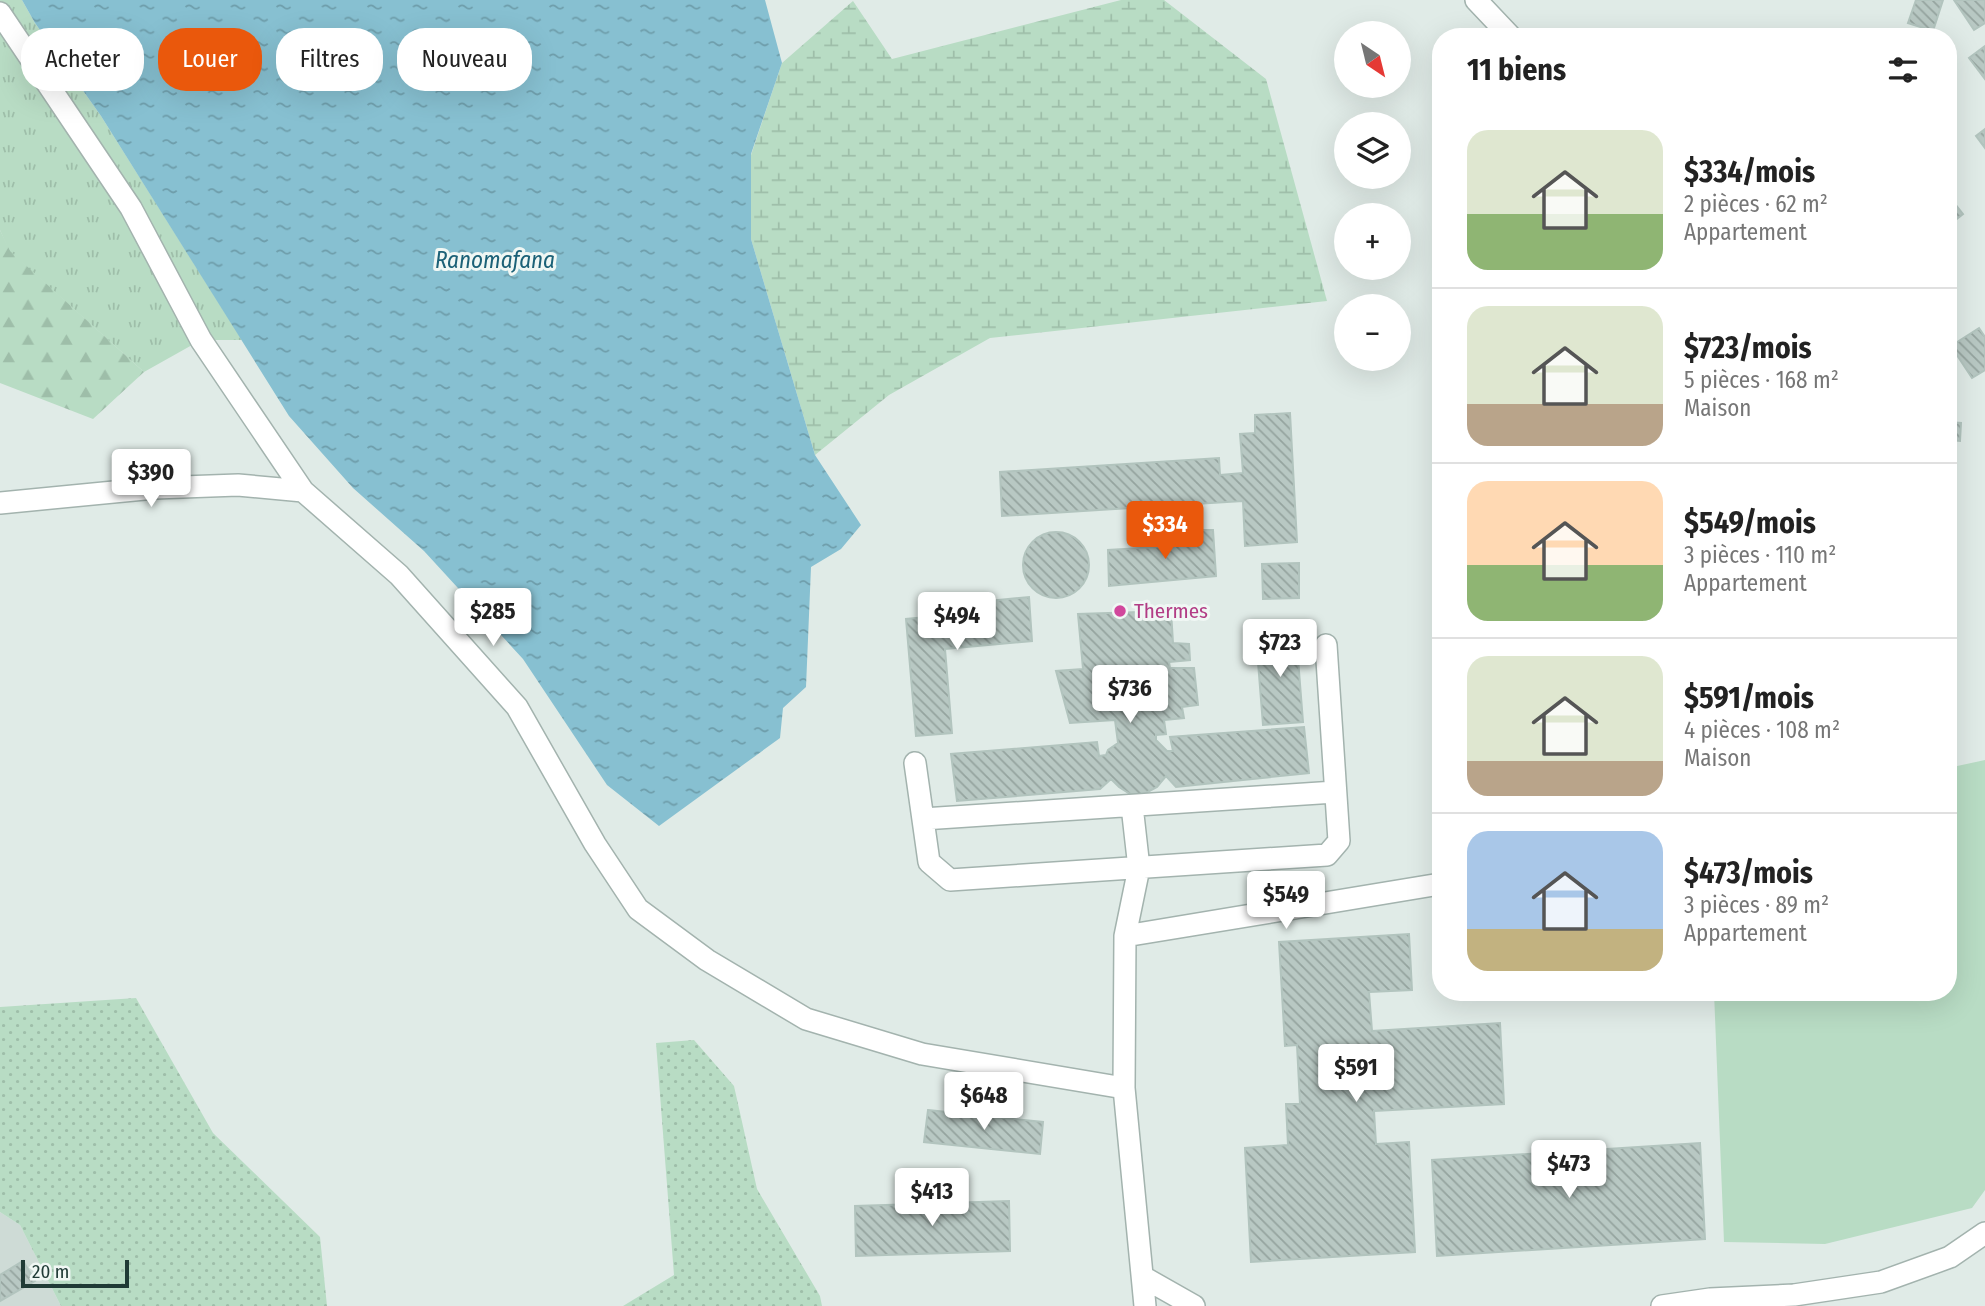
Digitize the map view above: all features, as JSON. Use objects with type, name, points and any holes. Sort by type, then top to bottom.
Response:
[{"type":"street","points":[[1476,0],[1502,28]]},
{"type":"street","points":[[0,13],[131,208],[201,340],[303,491],[399,575],[517,707],[595,844],[638,909],[697,953],[806,1019],[922,1054],[1124,1088]]},
{"type":"street","points":[[0,503],[155,488],[237,485],[303,491]]},
{"type":"street","points":[[915,763],[929,862],[950,880],[1327,855],[1339,841],[1326,645]]},
{"type":"street","points":[[923,819],[1335,792]]},
{"type":"street","points":[[1132,806],[1139,869],[1125,936],[1124,1088],[1145,1306]]},
{"type":"street","points":[[1125,936],[1432,885]]},
{"type":"street","points":[[1662,1306],[1710,1299],[1794,1295],[1881,1282],[1950,1258],[1985,1233]]},
{"type":"street","points":[[1143,1276],[1194,1306]]},
{"type":"shaded area","points":[[0,1212],[20,1225],[61,1306],[0,1306]]},
{"type":"green space","points":[[0,0],[22,0],[39,28],[21,28],[21,91],[83,91],[242,340],[201,340],[144,372],[9,251],[0,230]]},
{"type":"green space","points":[[1121,0],[1164,0],[1266,79],[1327,301],[990,338],[889,395],[815,455],[751,239],[751,155],[782,63],[853,1],[892,59]]},
{"type":"green space","points":[[0,230],[10,251],[144,372],[93,419],[0,383]]},
{"type":"green space","points":[[1985,760],[1985,1190],[1972,1208],[1825,1244],[1724,1242],[1714,1001],[1957,1001],[1957,766]]},
{"type":"green space","points":[[136,998],[213,1133],[320,1237],[327,1306],[61,1306],[20,1225],[0,1212],[0,1007]]},
{"type":"green space","points":[[694,1040],[734,1086],[757,1189],[820,1296],[822,1306],[623,1306],[674,1275],[656,1043]]},
{"type":"water","name":"Ranomafana","points":[[22,0],[765,0],[782,63],[751,154],[751,239],[815,455],[861,525],[841,549],[811,567],[806,687],[783,708],[780,738],[659,826],[607,785],[523,659],[424,551],[353,488],[289,416],[83,91],[144,91],[144,28],[39,28]]},
{"type":"building","points":[[1916,0],[1943,0],[1934,28],[1908,23]]},
{"type":"building","points":[[1954,0],[1985,0],[1985,23],[1974,30]]},
{"type":"building","points":[[1985,46],[1985,79],[1969,58]]},
{"type":"building","points":[[1985,129],[1985,148],[1976,136]]},
{"type":"building","points":[[1957,206],[1963,214],[1957,219]]},
{"type":"building","points":[[1979,328],[1985,337],[1985,370],[1972,378],[1957,355],[1957,342]]},
{"type":"building","points":[[1290,413],[1297,542],[1245,546],[1243,501],[1002,516],[1000,472],[1219,458],[1220,475],[1243,473],[1240,434],[1255,433],[1255,415]]},
{"type":"building","points":[[1957,423],[1961,423],[1960,441],[1957,441]]},
{"type":"building","points":[[1192,530],[1213,530],[1216,576],[1109,586],[1108,550],[1175,546]]},
{"type":"building","points":[[1056,532],[1069,534],[1084,547],[1089,565],[1087,578],[1074,593],[1056,598],[1043,596],[1028,583],[1023,565],[1025,552],[1038,537]]},
{"type":"building","points":[[1299,563],[1299,598],[1263,599],[1262,564]]},
{"type":"building","points":[[1029,597],[1032,641],[945,649],[952,733],[916,736],[906,619],[960,614],[959,604]]},
{"type":"building","points":[[1171,611],[1173,643],[1189,644],[1190,660],[1169,662],[1170,668],[1194,668],[1198,705],[1182,707],[1184,718],[1164,720],[1166,734],[1156,735],[1156,740],[1167,751],[1173,751],[1170,737],[1304,727],[1309,773],[1176,787],[1166,776],[1157,787],[1144,794],[1130,794],[1111,779],[1100,789],[957,801],[951,754],[1097,742],[1099,756],[1106,755],[1108,750],[1118,743],[1115,720],[1070,723],[1056,671],[1083,669],[1078,614]]},
{"type":"building","points":[[1296,633],[1303,722],[1263,725],[1256,637]]},
{"type":"building","points":[[1409,934],[1412,990],[1369,992],[1372,1031],[1500,1023],[1504,1104],[1374,1111],[1376,1144],[1409,1142],[1415,1252],[1251,1262],[1245,1148],[1288,1145],[1286,1104],[1300,1104],[1297,1045],[1285,1046],[1279,942]]},
{"type":"building","points":[[928,1110],[1043,1122],[1040,1154],[924,1142]]},
{"type":"building","points":[[1700,1143],[1705,1239],[1437,1256],[1432,1160]]},
{"type":"building","points":[[1009,1201],[1010,1251],[856,1256],[855,1206]]},
{"type":"building","points":[[23,1261],[35,1281],[0,1301],[0,1275]]},
{"type":"place","name":"Thermes","points":[[1120,611]]}]
